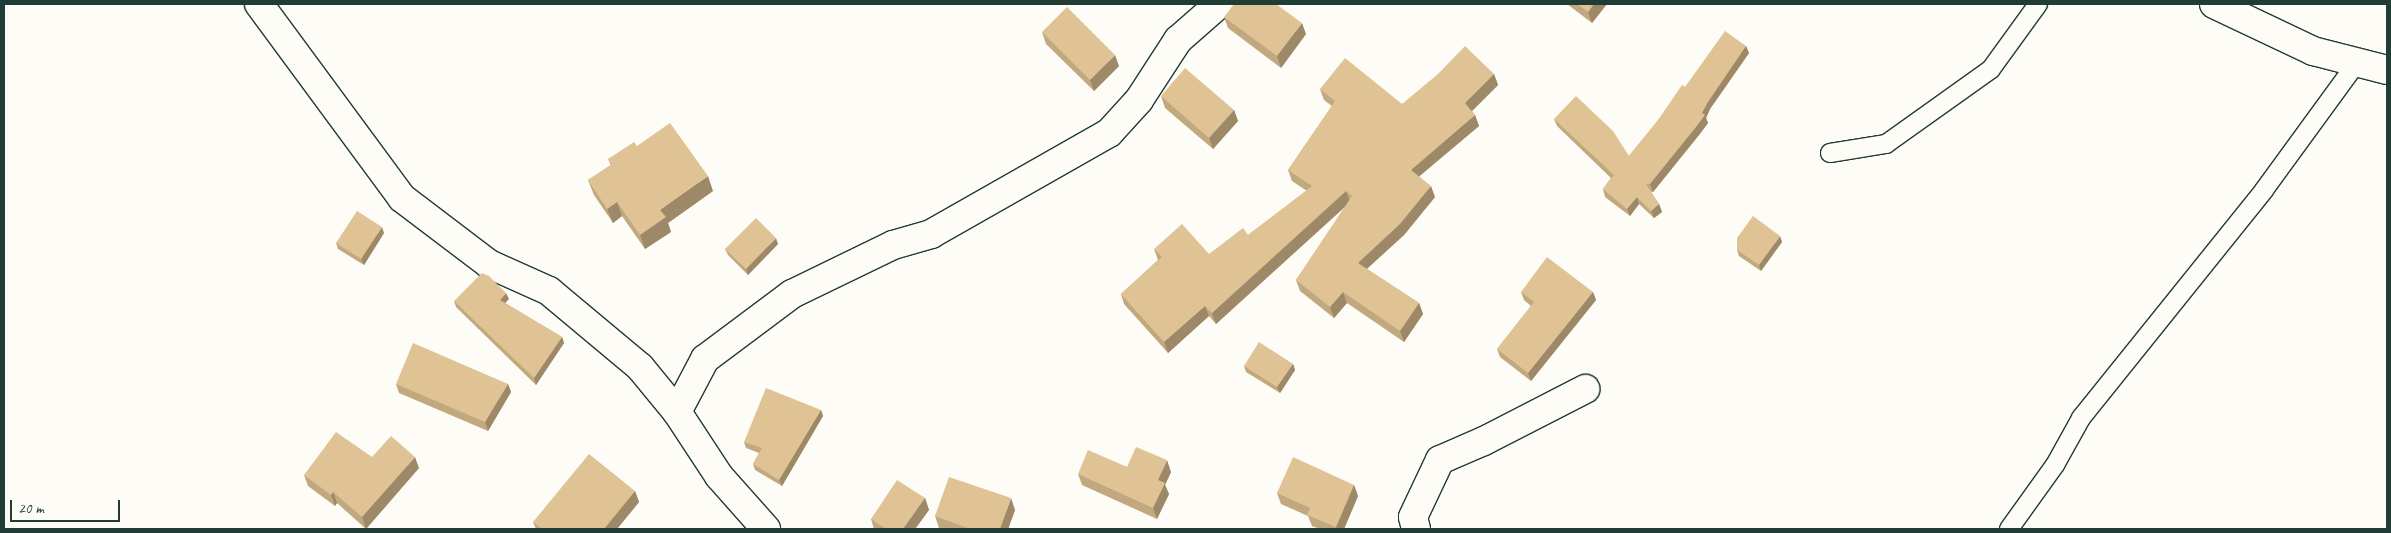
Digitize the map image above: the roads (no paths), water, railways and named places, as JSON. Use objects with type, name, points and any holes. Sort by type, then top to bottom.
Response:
[{"type":"street","points":[[259,4],[402,198],[489,264],[549,291],[640,367],[677,412],[719,476],[766,529]]},
{"type":"street","points":[[677,412],[705,359],[792,294],[894,245],[930,234],[1110,133],[1139,100],[1178,40],[1219,4]]},
{"type":"street","points":[[2214,4],[2313,51],[2356,64],[2387,70]]},
{"type":"street","points":[[1416,529],[1413,517],[1440,460],[1484,441],[1585,389]]},
{"type":"lane","points":[[1830,153],[1886,144],[1991,68],[2038,4]]},
{"type":"lane","points":[[2010,529],[2055,465],[2081,418],[2264,190],[2356,64]]}]
